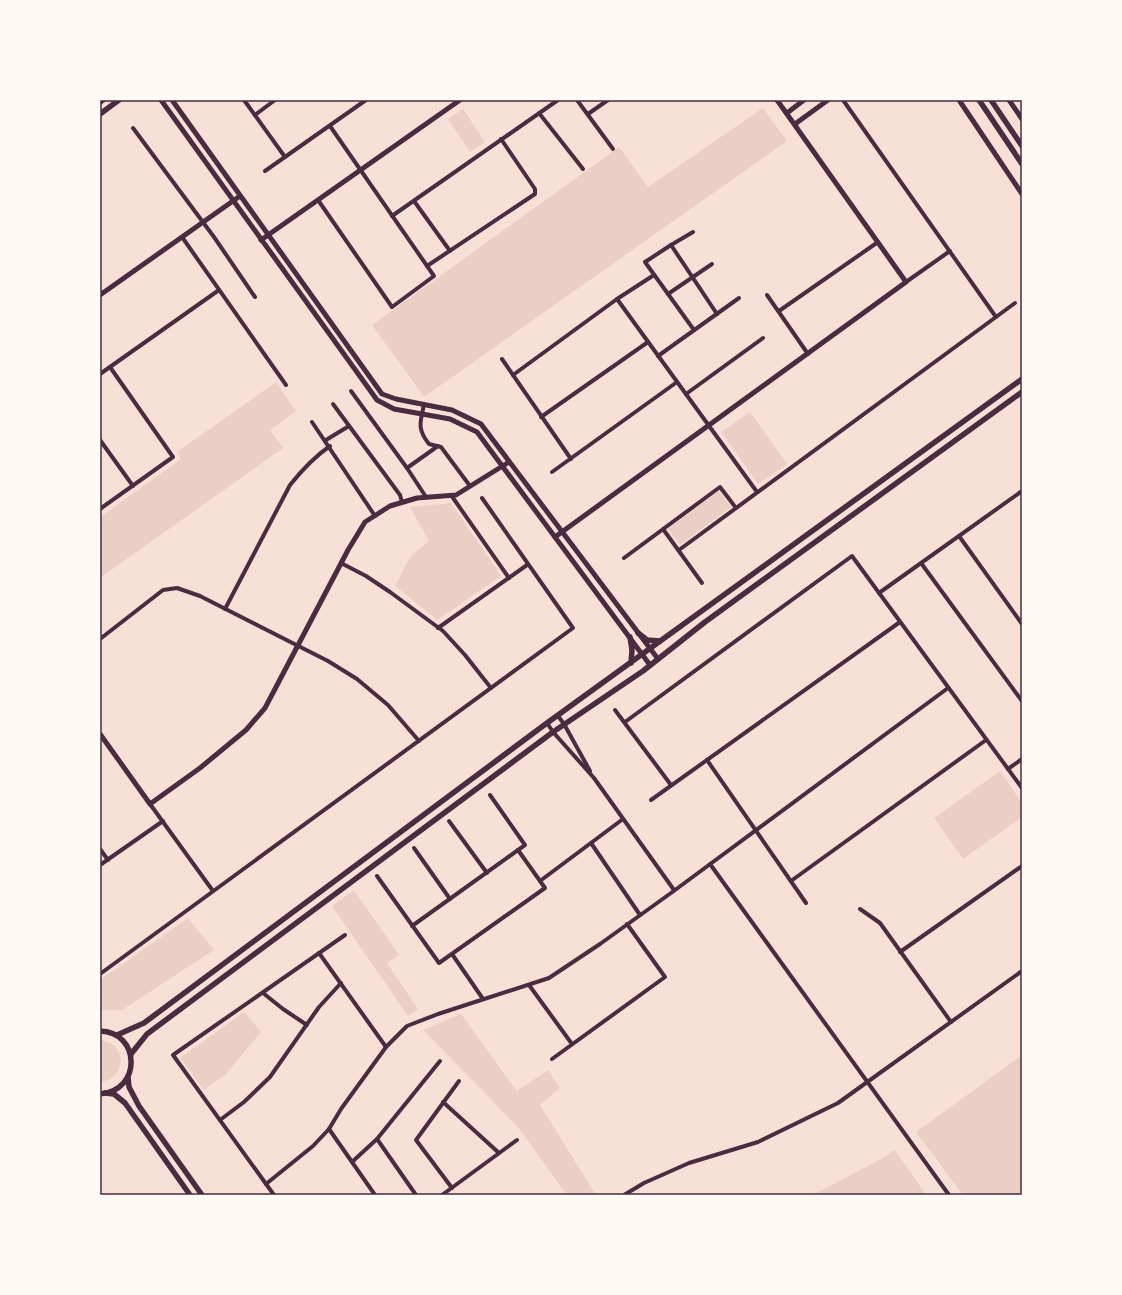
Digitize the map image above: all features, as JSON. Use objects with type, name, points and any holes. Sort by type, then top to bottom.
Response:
[{"type":"main road","points":[[100,114],[119,100]]},
{"type":"main road","points":[[979,100],[1022,164]]},
{"type":"main road","points":[[991,100],[1022,146]]},
{"type":"main road","points":[[117,1035],[144,1023],[547,723],[1022,379]]},
{"type":"main road","points":[[131,1054],[147,1034],[553,732],[658,659],[711,618],[1022,392]]},
{"type":"main road","points":[[638,633],[647,640],[660,642]]},
{"type":"main road","points":[[630,637],[632,650],[631,663]]},
{"type":"main road","points":[[100,1030],[117,1035],[126,1043],[131,1054],[132,1063],[128,1077],[129,1087],[139,1106],[202,1195]]},
{"type":"main road","points":[[103,1094],[118,1088],[128,1077]]},
{"type":"main road","points":[[103,1094],[114,1094],[126,1103],[190,1195]]},
{"type":"street","points":[[161,100],[377,400],[394,409],[450,419],[477,432],[650,664]]},
{"type":"street","points":[[172,100],[382,394],[396,399],[452,410],[481,424],[658,659]]},
{"type":"street","points":[[244,100],[285,157]]},
{"type":"street","points":[[255,115],[275,100]]},
{"type":"street","points":[[265,171],[366,100]]},
{"type":"street","points":[[261,240],[460,100]]},
{"type":"street","points":[[392,216],[558,100]]},
{"type":"street","points":[[577,100],[612,149]]},
{"type":"street","points":[[588,114],[608,100]]},
{"type":"street","points":[[777,100],[906,282]]},
{"type":"street","points":[[787,113],[804,100]]},
{"type":"street","points":[[795,124],[828,100]]},
{"type":"street","points":[[843,100],[996,317]]},
{"type":"street","points":[[959,100],[1022,194]]},
{"type":"street","points":[[1009,100],[1022,119]]},
{"type":"street","points":[[539,113],[583,169]]},
{"type":"street","points":[[318,200],[392,307],[434,276],[330,126]]},
{"type":"street","points":[[133,128],[203,222],[256,297]]},
{"type":"street","points":[[427,266],[535,194],[535,189],[501,139]]},
{"type":"street","points":[[100,295],[240,196]]},
{"type":"street","points":[[414,201],[450,251]]},
{"type":"street","points":[[692,232],[645,262],[694,330]]},
{"type":"street","points":[[182,237],[286,384]]},
{"type":"street","points":[[779,312],[878,242]]},
{"type":"street","points":[[671,245],[717,314]]},
{"type":"street","points":[[555,537],[950,251]]},
{"type":"street","points":[[668,294],[712,264]]},
{"type":"street","points":[[513,375],[617,299],[654,275]]},
{"type":"street","points":[[100,374],[219,290]]},
{"type":"street","points":[[767,295],[808,354]]},
{"type":"street","points":[[658,356],[738,298]]},
{"type":"street","points":[[617,299],[757,492]]},
{"type":"street","points":[[679,550],[1015,303]]},
{"type":"street","points":[[686,394],[763,338]]},
{"type":"street","points":[[541,417],[648,342]]},
{"type":"street","points":[[502,359],[571,459]]},
{"type":"street","points":[[100,509],[173,457],[110,367]]},
{"type":"street","points":[[552,472],[677,382]]},
{"type":"street","points":[[351,391],[407,468],[426,497]]},
{"type":"street","points":[[333,404],[400,495],[402,502]]},
{"type":"street","points":[[424,405],[420,424],[421,432],[429,444],[439,446],[470,486]]},
{"type":"street","points":[[312,422],[326,440],[375,516]]},
{"type":"street","points":[[326,440],[349,426]]},
{"type":"street","points":[[100,440],[132,486]]},
{"type":"street","points":[[225,608],[290,485],[317,455],[330,446]]},
{"type":"street","points":[[407,468],[439,446]]},
{"type":"street","points":[[150,804],[200,768],[246,730],[265,708],[341,563],[365,522],[390,506],[402,502],[417,498],[456,495],[510,462]]},
{"type":"street","points":[[624,558],[720,487],[736,508]]},
{"type":"street","points":[[879,593],[1022,491]]},
{"type":"street","points":[[451,495],[509,578]]},
{"type":"street","points":[[100,974],[573,628],[482,498]]},
{"type":"street","points":[[663,529],[702,583]]},
{"type":"street","points":[[958,536],[1022,624]]},
{"type":"street","points":[[625,722],[852,556],[1022,788]]},
{"type":"street","points":[[341,563],[366,576],[390,592],[438,628],[465,655],[491,688]]},
{"type":"street","points":[[921,563],[1022,701]]},
{"type":"street","points":[[438,628],[528,565]]},
{"type":"street","points":[[100,639],[164,590],[177,588],[200,596],[225,608],[328,661],[357,679],[388,705],[419,741]]},
{"type":"street","points":[[651,800],[900,622]]},
{"type":"street","points":[[266,1184],[313,1146],[328,1129],[386,1047],[407,1026],[438,1014],[549,978],[640,915],[948,688]]},
{"type":"street","points":[[615,710],[671,785]]},
{"type":"street","points":[[558,716],[594,778],[674,890]]},
{"type":"street","points":[[547,723],[553,732],[594,778]]},
{"type":"street","points":[[100,734],[213,891]]},
{"type":"street","points":[[791,881],[986,740]]},
{"type":"street","points":[[1008,769],[1022,759]]},
{"type":"street","points":[[707,760],[806,903]]},
{"type":"street","points":[[412,926],[525,845],[490,795]]},
{"type":"street","points":[[540,881],[623,819]]},
{"type":"street","points":[[100,865],[163,821]]},
{"type":"street","points":[[449,821],[487,873]]},
{"type":"street","points":[[591,843],[640,915]]},
{"type":"street","points":[[414,848],[450,899]]},
{"type":"street","points":[[100,849],[108,860]]},
{"type":"street","points":[[377,876],[439,963],[545,888],[518,850]]},
{"type":"street","points":[[710,864],[949,1195]]},
{"type":"street","points":[[900,952],[1022,866]]},
{"type":"street","points":[[860,909],[880,923],[951,1022]]},
{"type":"street","points":[[552,1059],[666,977],[627,924]]},
{"type":"street","points":[[274,1195],[173,1055],[345,935]]},
{"type":"street","points":[[319,953],[386,1047]]},
{"type":"street","points":[[452,954],[483,999]]},
{"type":"street","points":[[624,1195],[644,1183],[689,1163],[758,1142],[838,1103],[1022,971]]},
{"type":"street","points":[[220,1120],[244,1102],[270,1077],[319,1007],[341,983]]},
{"type":"street","points":[[529,985],[572,1044]]},
{"type":"street","points":[[263,992],[283,1009],[307,1025]]},
{"type":"street","points":[[352,1162],[377,1139],[440,1061]]},
{"type":"street","points":[[452,1188],[416,1140],[459,1081]]},
{"type":"street","points":[[444,1102],[499,1153]]},
{"type":"street","points":[[328,1129],[375,1195]]},
{"type":"street","points":[[377,1139],[416,1195]]},
{"type":"street","points":[[442,1195],[517,1140]]},
{"type":"shaded area","points":[[763,108],[787,141],[424,397],[372,325],[619,147],[648,187]]},
{"type":"shaded area","points":[[463,109],[485,142],[470,152],[448,119]]},
{"type":"shaded area","points":[[276,382],[296,411],[270,430],[283,448],[100,578],[100,517],[181,459],[177,452]]},
{"type":"shaded area","points":[[750,412],[787,464],[758,484],[721,432]]},
{"type":"shaded area","points":[[719,491],[731,507],[680,545],[668,529]]},
{"type":"shaded area","points":[[451,503],[501,576],[437,620],[395,586],[410,557],[429,541],[410,507]]},
{"type":"shaded area","points":[[1000,771],[1022,803],[1022,817],[963,859],[934,818]]},
{"type":"shaded area","points":[[354,890],[399,955],[387,963],[418,1009],[408,1016],[332,906]]},
{"type":"shaded area","points":[[188,918],[214,950],[122,1010],[100,1010],[100,980]]},
{"type":"shaded area","points":[[244,1012],[261,1032],[226,1074],[204,1090],[180,1058]]},
{"type":"shaded area","points":[[461,1014],[517,1091],[548,1070],[560,1088],[540,1105],[596,1195],[567,1195],[517,1126],[423,1030]]},
{"type":"shaded area","points":[[100,1040],[109,1042],[115,1047],[119,1053],[121,1061],[116,1074],[109,1079],[100,1082]]},
{"type":"shaded area","points":[[1022,1055],[1022,1195],[963,1195],[916,1132]]},
{"type":"shaded area","points":[[895,1150],[926,1195],[813,1195],[881,1159]]}]
